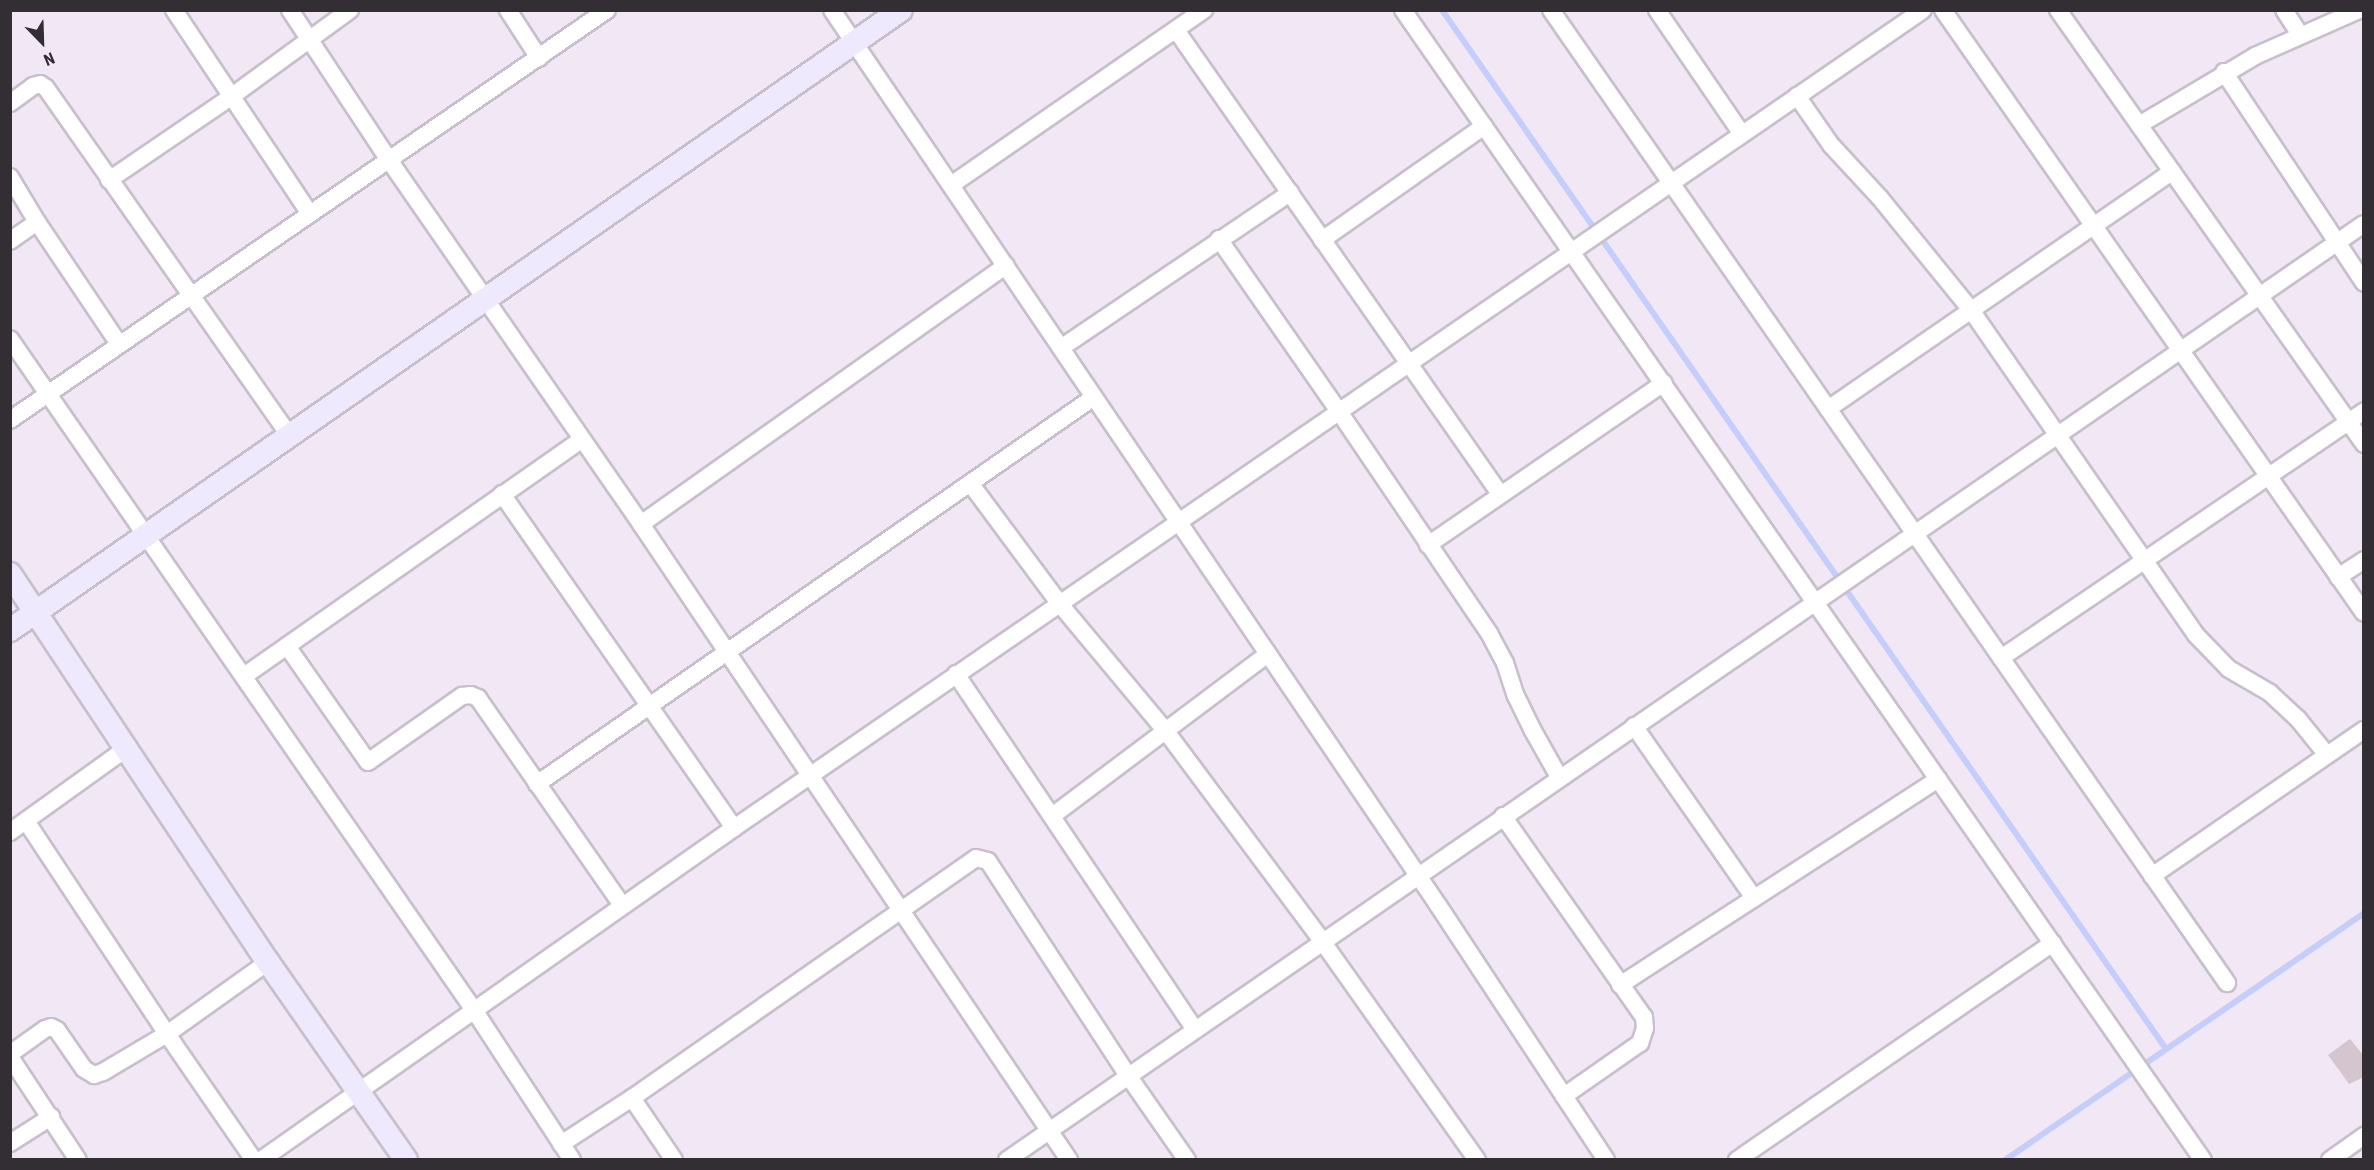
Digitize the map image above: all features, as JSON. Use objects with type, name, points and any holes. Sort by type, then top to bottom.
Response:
[{"type":"main road","points":[[10,630],[902,10]]},
{"type":"main road","points":[[10,574],[268,962],[406,1160]]},
{"type":"street","points":[[174,10],[310,214]]},
{"type":"street","points":[[290,10],[388,160],[641,524],[1069,1160]]},
{"type":"street","points":[[109,180],[232,96],[350,10]]},
{"type":"street","points":[[508,10],[539,58]]},
{"type":"street","points":[[10,420],[608,10]]},
{"type":"street","points":[[832,10],[1418,876],[1606,1160]]},
{"type":"street","points":[[951,185],[1204,10]]},
{"type":"street","points":[[1403,10],[2203,1160]]},
{"type":"street","points":[[1657,10],[1742,134]]},
{"type":"street","points":[[261,1160],[622,905],[1338,410],[1923,10]]},
{"type":"street","points":[[1943,10],[2364,613]]},
{"type":"street","points":[[2058,10],[2364,444]]},
{"type":"street","points":[[2284,10],[2300,35]]},
{"type":"street","points":[[2139,125],[2224,72],[2300,35],[2359,10]]},
{"type":"street","points":[[1557,13],[1828,410],[2228,983]]},
{"type":"street","points":[[1176,30],[1500,494]]},
{"type":"street","points":[[2224,72],[2364,283]]},
{"type":"street","points":[[10,103],[33,86],[40,84],[290,437]]},
{"type":"street","points":[[1797,96],[1831,145],[1880,198],[1971,310],[2196,635],[2229,669],[2270,693],[2298,719],[2327,755]]},
{"type":"street","points":[[1323,240],[1484,126]]},
{"type":"street","points":[[1828,410],[2172,172]]},
{"type":"street","points":[[10,177],[37,222],[119,344]]},
{"type":"street","points":[[1060,348],[1290,193]]},
{"type":"street","points":[[10,241],[37,222]]},
{"type":"street","points":[[1007,1160],[1914,532],[2364,224]]},
{"type":"street","points":[[1219,239],[1489,633],[1505,663],[1520,704],[1559,777]]},
{"type":"street","points":[[641,524],[1006,266]]},
{"type":"street","points":[[10,339],[474,1010],[572,1160]]},
{"type":"street","points":[[1428,545],[1664,383]]},
{"type":"street","points":[[537,784],[1094,397]]},
{"type":"street","points":[[2001,658],[2364,411]]},
{"type":"street","points":[[244,676],[582,440]]},
{"type":"street","points":[[970,483],[1059,603],[1165,730],[1322,941],[1477,1160]]},
{"type":"street","points":[[502,494],[734,828]]},
{"type":"street","points":[[2338,577],[2364,560]]},
{"type":"street","points":[[287,646],[364,760],[372,760],[462,696],[471,695],[477,698],[622,905]]},
{"type":"street","points":[[1052,816],[1268,654]]},
{"type":"street","points":[[956,674],[1195,1029]]},
{"type":"street","points":[[1634,726],[1754,898]]},
{"type":"street","points":[[2152,876],[2364,730]]},
{"type":"street","points":[[10,832],[127,748]]},
{"type":"street","points":[[1620,985],[1938,778]]},
{"type":"street","points":[[1503,816],[1644,1017],[1645,1028],[1640,1043],[1564,1096]]},
{"type":"street","points":[[26,821],[166,1035],[254,1160]]},
{"type":"street","points":[[561,1144],[632,1098],[976,858],[988,861],[1129,1077],[1187,1160]]},
{"type":"street","points":[[1737,1160],[2053,943]]},
{"type":"street","points":[[78,1160],[10,1055],[51,1027],[57,1030],[84,1069],[94,1075],[103,1072],[166,1035],[268,962]]},
{"type":"street","points":[[632,1098],[674,1160]]},
{"type":"street","points":[[10,1143],[51,1117]]},
{"type":"street","points":[[2330,1160],[2364,1136]]},
{"type":"building","points":[[2350,1039],[2364,1056],[2364,1077],[2349,1084],[2328,1055]]},
{"type":"waterway","points":[[1442,10],[2166,1049]]},
{"type":"waterway","points":[[2005,1160],[2364,913]]}]
